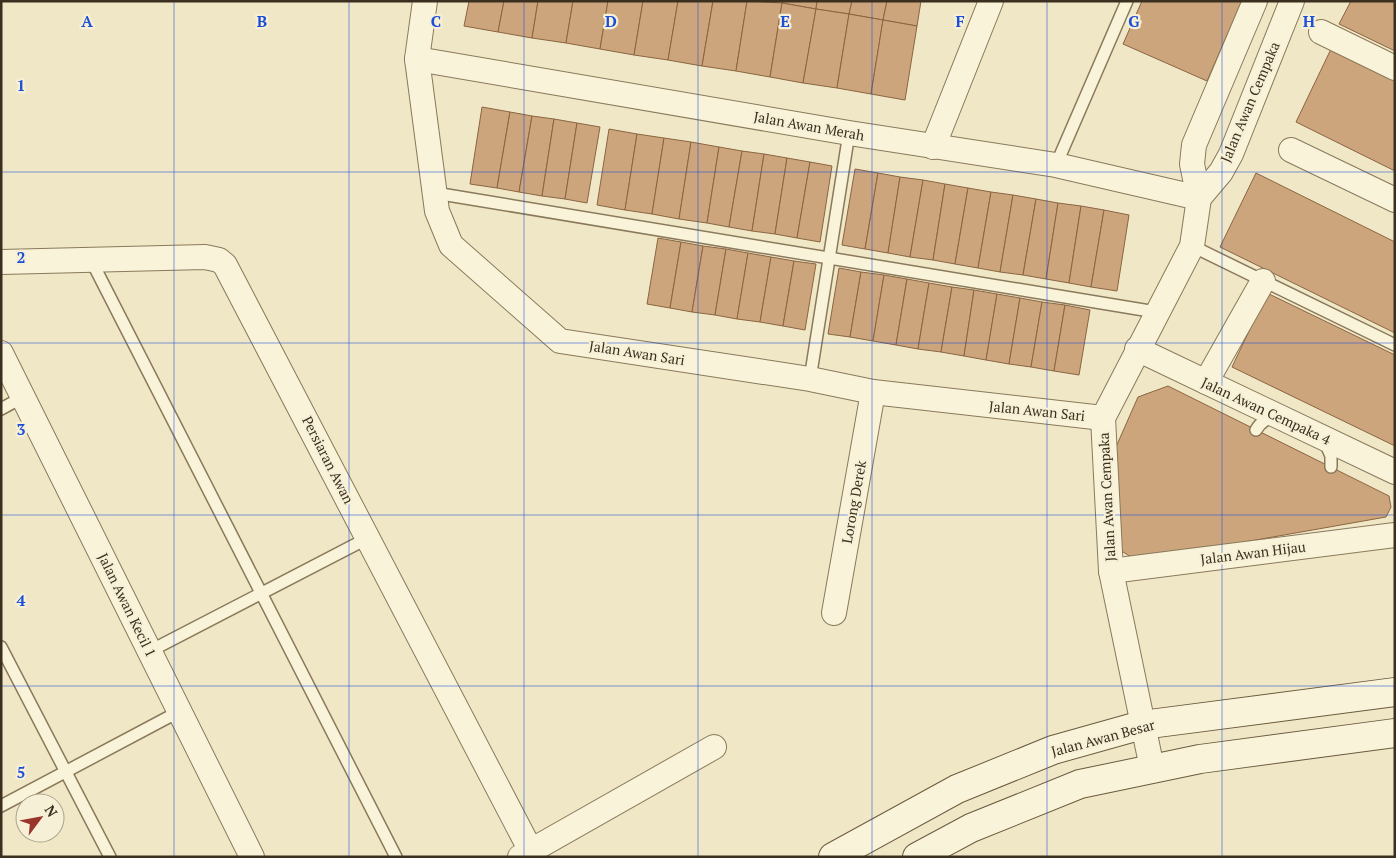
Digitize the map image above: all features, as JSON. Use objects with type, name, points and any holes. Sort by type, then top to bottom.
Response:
[{"type":"main road","name":"Jalan Awan Besar","points":[[834,857],[957,789],[1053,750],[1142,725],[1395,692]]},
{"type":"main road","points":[[917,857],[971,828],[1080,784],[1200,758],[1395,733]]},
{"type":"street","name":"Jalan Awan Sari","points":[[425,1],[417,60],[437,211],[451,245],[560,341],[810,379],[873,392],[1103,418]]},
{"type":"street","points":[[933,147],[991,1]]},
{"type":"street","name":"Jalan Awan Cempaka","points":[[1142,725],[1111,571],[1103,418],[1156,312],[1192,246],[1199,198],[1192,164],[1194,145],[1255,1]]},
{"type":"street","name":"Jalan Awan Cempaka","points":[[1199,198],[1221,172],[1231,154],[1292,1]]},
{"type":"street","points":[[1321,32],[1395,68]]},
{"type":"street","name":"Jalan Awan Merah","points":[[417,60],[933,147],[1056,165],[1199,198]]},
{"type":"street","points":[[1291,150],[1395,200]]},
{"type":"street","name":"Persiaran Awan","points":[[1,262],[205,256],[219,260],[225,265],[368,538],[529,855]]},
{"type":"street","points":[[1206,382],[1263,281]]},
{"type":"street","name":"Jalan Awan Cempaka 4","points":[[1137,349],[1395,472]]},
{"type":"street","name":"Jalan Awan Kecil 1","points":[[1,353],[252,857]]},
{"type":"street","name":"Lorong Derek","points":[[834,612],[873,392]]},
{"type":"street","name":"Jalan Awan Hijau","points":[[1111,571],[1395,535]]},
{"type":"street","points":[[1142,725],[1152,768]]},
{"type":"street","points":[[529,855],[714,747]]},
{"type":"lane","points":[[1056,165],[1127,1]]},
{"type":"lane","points":[[810,379],[849,133]]},
{"type":"lane","points":[[435,194],[1156,312]]},
{"type":"lane","points":[[1192,246],[1395,345]]},
{"type":"lane","points":[[91,260],[396,857]]},
{"type":"lane","points":[[1,409],[23,397]]},
{"type":"lane","points":[[1256,430],[1260,424],[1273,417],[1286,420]]},
{"type":"lane","points":[[1321,437],[1328,445],[1331,467]]},
{"type":"lane","points":[[150,651],[368,538]]},
{"type":"lane","points":[[1,648],[110,857]]},
{"type":"lane","points":[[1,806],[180,711]]},
{"type":"building","points":[[469,1],[504,1],[498,32],[464,26]]},
{"type":"building","points":[[504,1],[538,1],[532,38],[498,32]]},
{"type":"building","points":[[538,1],[573,1],[566,43],[532,38]]},
{"type":"building","points":[[573,1],[608,1],[600,49],[566,43]]},
{"type":"building","points":[[608,1],[643,1],[634,55],[600,49]]},
{"type":"building","points":[[643,1],[678,1],[668,60],[634,55]]},
{"type":"building","points":[[678,1],[713,1],[702,66],[668,60]]},
{"type":"building","points":[[713,1],[747,1],[736,71],[702,66]]},
{"type":"building","points":[[747,1],[782,3],[770,77],[736,71]]},
{"type":"building","points":[[782,1],[817,1],[816,9],[782,3]]},
{"type":"building","points":[[817,1],[852,1],[849,14],[816,9]]},
{"type":"building","points":[[852,1],[887,1],[883,20],[849,14]]},
{"type":"building","points":[[887,1],[921,1],[917,26],[883,20]]},
{"type":"building","points":[[1142,1],[1242,1],[1207,81],[1123,44]]},
{"type":"building","points":[[1351,1],[1395,1],[1395,51],[1339,24]]},
{"type":"building","points":[[782,3],[816,9],[803,83],[770,77]]},
{"type":"building","points":[[816,9],[849,14],[837,88],[803,83]]},
{"type":"building","points":[[849,14],[883,20],[871,94],[837,88]]},
{"type":"building","points":[[883,20],[917,26],[905,100],[871,94]]},
{"type":"building","points":[[1331,49],[1395,80],[1395,171],[1296,122]]},
{"type":"building","points":[[482,107],[510,112],[497,188],[470,184]]},
{"type":"building","points":[[510,112],[532,116],[519,192],[497,188]]},
{"type":"building","points":[[532,116],[554,119],[542,196],[519,192]]},
{"type":"building","points":[[554,119],[577,123],[565,199],[542,196]]},
{"type":"building","points":[[577,123],[600,127],[587,203],[565,199]]},
{"type":"building","points":[[609,129],[637,134],[625,210],[597,205]]},
{"type":"building","points":[[637,134],[664,138],[652,214],[625,210]]},
{"type":"building","points":[[664,138],[691,142],[679,219],[652,214]]},
{"type":"building","points":[[691,142],[719,147],[707,223],[679,219]]},
{"type":"building","points":[[719,147],[742,151],[729,227],[707,223]]},
{"type":"building","points":[[742,151],[764,154],[752,231],[729,227]]},
{"type":"building","points":[[764,154],[787,158],[775,234],[752,231]]},
{"type":"building","points":[[787,158],[810,162],[797,238],[775,234]]},
{"type":"building","points":[[810,162],[832,166],[820,242],[797,238]]},
{"type":"building","points":[[855,169],[878,173],[865,249],[842,245]]},
{"type":"building","points":[[878,173],[900,177],[888,253],[865,249]]},
{"type":"building","points":[[1256,173],[1395,242],[1395,333],[1220,247]]},
{"type":"building","points":[[900,177],[923,180],[910,257],[888,253]]},
{"type":"building","points":[[923,180],[945,184],[933,260],[910,257]]},
{"type":"building","points":[[945,184],[968,188],[955,264],[933,260]]},
{"type":"building","points":[[968,188],[991,192],[978,268],[955,264]]},
{"type":"building","points":[[991,192],[1013,195],[1000,272],[978,268]]},
{"type":"building","points":[[1013,195],[1036,199],[1023,275],[1000,272]]},
{"type":"building","points":[[1036,199],[1058,203],[1046,279],[1023,275]]},
{"type":"building","points":[[1058,203],[1081,206],[1069,283],[1046,279]]},
{"type":"building","points":[[1081,206],[1104,210],[1091,287],[1069,283]]},
{"type":"building","points":[[1104,210],[1129,215],[1117,291],[1091,287]]},
{"type":"building","points":[[658,238],[681,242],[670,308],[647,304]]},
{"type":"building","points":[[681,242],[703,246],[692,312],[670,308]]},
{"type":"building","points":[[703,246],[726,249],[715,315],[692,312]]},
{"type":"building","points":[[726,249],[748,253],[737,319],[715,315]]},
{"type":"building","points":[[748,253],[771,257],[760,322],[737,319]]},
{"type":"building","points":[[771,257],[794,261],[783,326],[760,322]]},
{"type":"building","points":[[794,261],[816,264],[805,330],[783,326]]},
{"type":"building","points":[[839,268],[861,272],[850,337],[828,334]]},
{"type":"building","points":[[861,272],[884,275],[873,341],[850,337]]},
{"type":"building","points":[[884,275],[907,279],[896,345],[873,341]]},
{"type":"building","points":[[907,279],[929,283],[918,349],[896,345]]},
{"type":"building","points":[[929,283],[952,287],[941,352],[918,349]]},
{"type":"building","points":[[952,287],[974,290],[964,356],[941,352]]},
{"type":"building","points":[[974,290],[997,294],[986,360],[964,356]]},
{"type":"building","points":[[1267,293],[1395,355],[1395,446],[1232,367]]},
{"type":"building","points":[[997,294],[1020,298],[1009,364],[986,360]]},
{"type":"building","points":[[1020,298],[1042,302],[1031,367],[1009,364]]},
{"type":"building","points":[[1042,302],[1065,305],[1054,371],[1031,367]]},
{"type":"building","points":[[1065,305],[1090,310],[1079,375],[1054,371]]},
{"type":"building","points":[[1168,386],[1389,496],[1391,507],[1386,517],[1137,561],[1117,548],[1112,456],[1138,397]]}]
